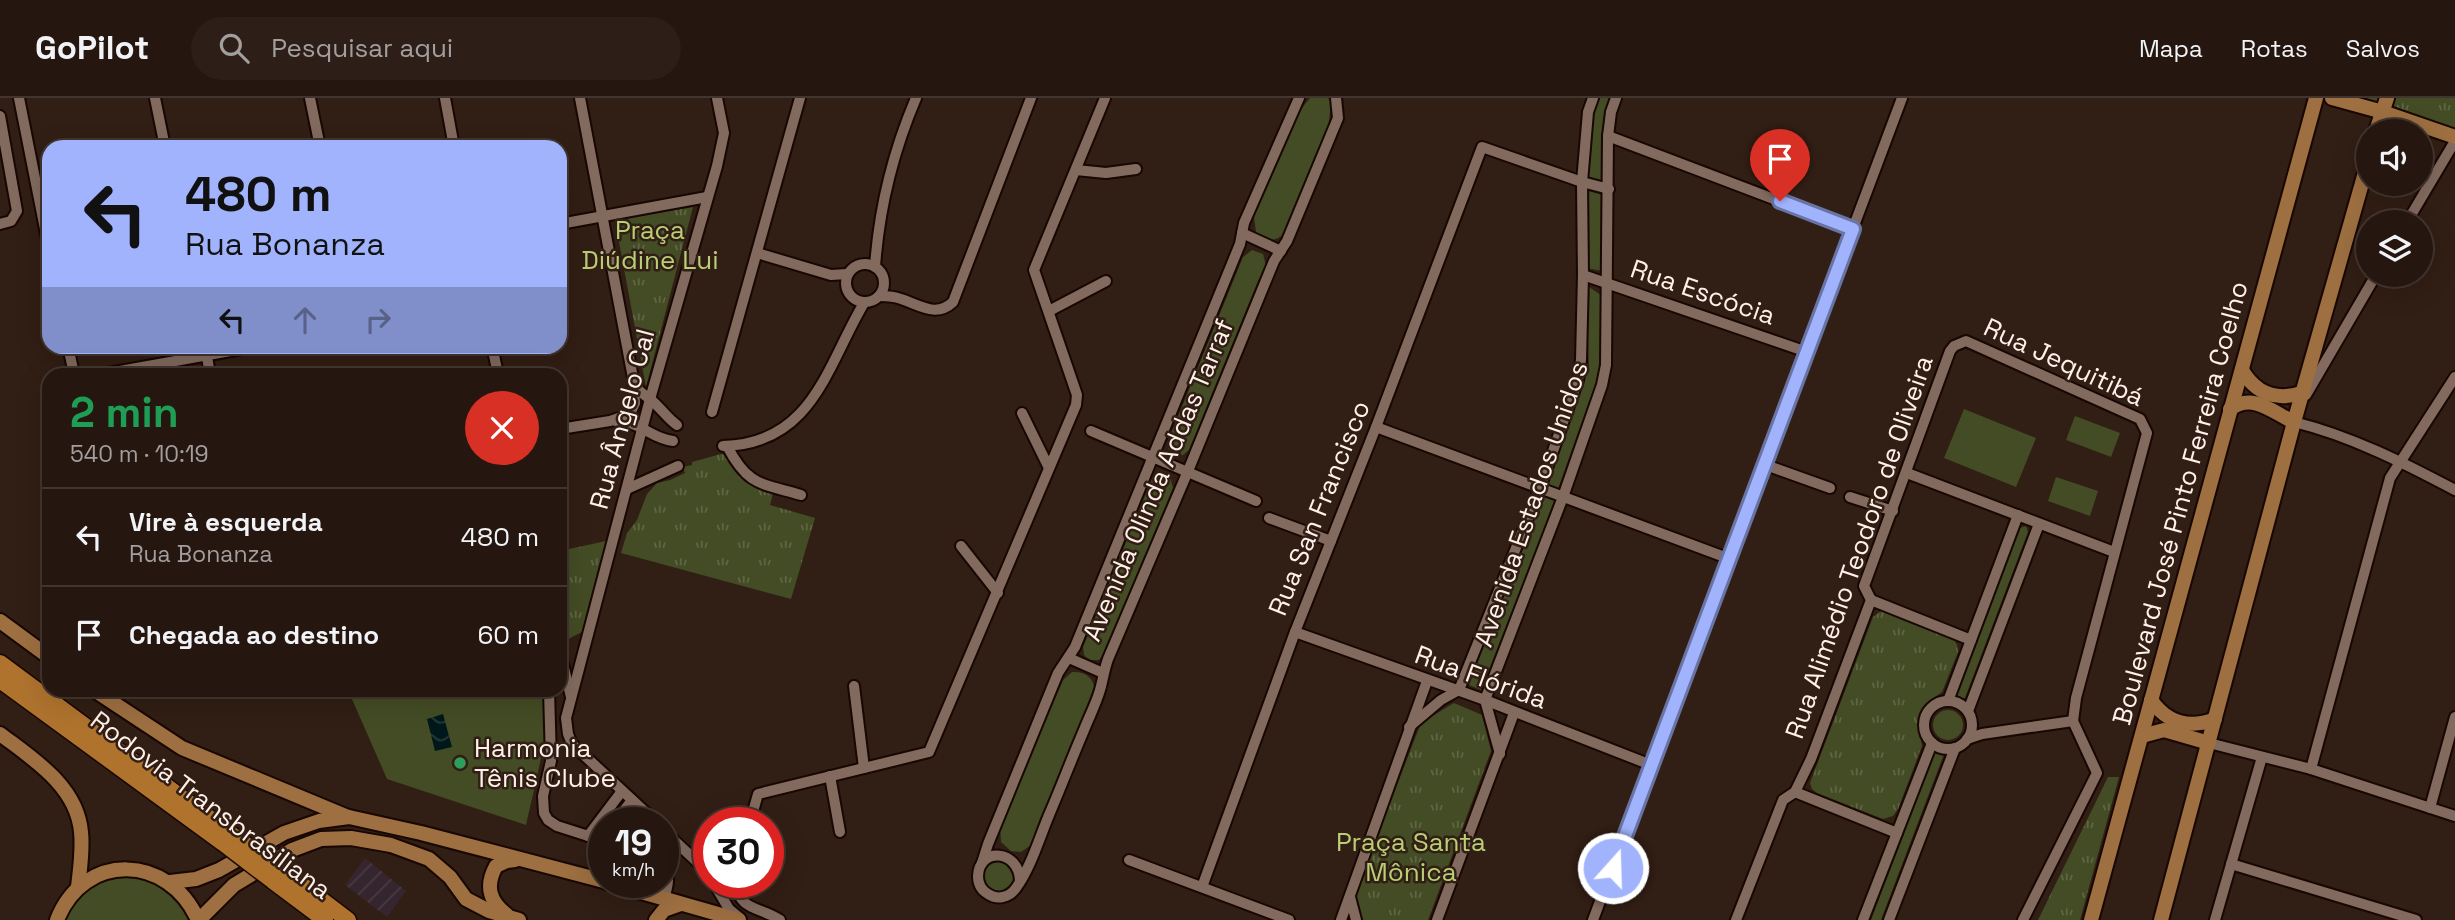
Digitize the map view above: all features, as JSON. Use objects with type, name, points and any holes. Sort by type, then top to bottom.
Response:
[{"type":"highway","name":"Rodovia Transbrasiliana","points":[[0,663],[42,696]]},
{"type":"highway","name":"Rodovia Transbrasiliana","points":[[0,680],[279,876],[348,920]]},
{"type":"highway","name":"Rodovia Transbrasiliana","points":[[44,697],[227,839]]},
{"type":"highway","name":"Rodovia Transbrasiliana","points":[[279,876],[325,920]]},
{"type":"main road","name":"Boulevard José Pinto Ferreira Coelho","points":[[2091,920],[2316,98]]},
{"type":"main road","points":[[2332,98],[2385,105],[2455,139]]},
{"type":"main road","points":[[2161,920],[2294,422],[2359,196]]},
{"type":"main road","points":[[2242,370],[2248,381],[2268,395],[2280,397],[2304,392]]},
{"type":"main road","points":[[2230,409],[2238,403],[2262,404],[2294,422]]},
{"type":"main road","points":[[0,621],[42,652]]},
{"type":"main road","points":[[105,697],[182,748],[349,817],[588,877]]},
{"type":"main road","points":[[2151,700],[2163,714],[2179,723],[2198,724],[2215,719]]},
{"type":"main road","points":[[2142,736],[2164,730],[2209,743]]},
{"type":"main road","points":[[0,734],[52,774],[70,799],[81,830],[82,853],[78,887]]},
{"type":"main road","points":[[170,882],[196,879],[219,870],[284,833],[318,821],[349,817]]},
{"type":"main road","points":[[57,920],[63,905],[78,887],[99,874],[123,868],[147,871],[170,882],[182,893],[198,920],[234,885],[292,850],[321,839],[351,838],[391,845],[429,859],[450,877],[466,899],[489,911],[516,919]]},
{"type":"main road","points":[[516,919],[497,908],[491,898],[489,886],[496,866],[507,861],[524,860]]},
{"type":"main road","points":[[661,898],[741,920]]},
{"type":"main road","points":[[657,918],[664,899]]},
{"type":"main road","points":[[657,918],[664,910],[681,904]]},
{"type":"street","points":[[19,98],[42,213]]},
{"type":"street","points":[[155,98],[164,140]]},
{"type":"street","points":[[310,98],[319,140]]},
{"type":"street","points":[[445,98],[453,140]]},
{"type":"street","points":[[580,98],[634,378],[638,391],[677,425]]},
{"type":"street","name":"Rua Ângelo Cal","points":[[566,718],[724,133],[717,98]]},
{"type":"street","points":[[712,412],[800,98]]},
{"type":"street","points":[[871,266],[891,169],[916,98]]},
{"type":"street","points":[[879,296],[898,297],[929,310],[942,310],[957,297],[1031,98]]},
{"type":"street","points":[[754,807],[758,794],[929,752],[1074,413],[1077,395],[1034,270],[1105,98]]},
{"type":"street","name":"Avenida Olinda Addas Tarraf","points":[[982,863],[1058,673],[1075,647],[1154,457],[1240,244],[1244,223],[1299,98]]},
{"type":"street","name":"Avenida Olinda Addas Tarraf","points":[[1020,881],[1274,261],[1287,241],[1338,118],[1336,98]]},
{"type":"street","name":"Avenida Estados Unidos","points":[[1459,690],[1540,488],[1578,380],[1583,275],[1582,183],[1588,112],[1593,98]]},
{"type":"street","name":"Avenida Estados Unidos","points":[[1485,700],[1602,385],[1606,365],[1608,282],[1608,136],[1611,111],[1616,98]]},
{"type":"street","points":[[1594,920],[1902,98]]},
{"type":"street","points":[[0,116],[17,204],[15,216],[0,225]]},
{"type":"street","points":[[1608,136],[1853,229]]},
{"type":"street","points":[[2414,210],[2455,139]]},
{"type":"street","name":"Rua San Francisco","points":[[1202,887],[1295,632],[1482,147],[1582,183]]},
{"type":"street","points":[[1076,170],[1106,173],[1136,169]]},
{"type":"street","points":[[1582,183],[1609,189]]},
{"type":"street","points":[[567,222],[707,197]]},
{"type":"street","points":[[1242,233],[1280,251]]},
{"type":"street","points":[[757,253],[846,279]]},
{"type":"street","points":[[884,283],[879,296],[872,301],[859,301],[848,293],[846,279],[856,266],[871,266],[881,274],[884,283],[898,297]]},
{"type":"street","name":"Rua Escócia","points":[[1583,275],[1807,352]]},
{"type":"street","points":[[1049,311],[1106,281]]},
{"type":"street","points":[[2299,407],[2369,287]]},
{"type":"street","points":[[801,495],[754,482],[725,446],[750,444],[763,439],[789,424],[808,404],[834,364],[859,301]]},
{"type":"street","name":"Rua Jequitibá","points":[[1960,342],[1973,342],[2140,419],[2146,429],[2146,441],[2114,552]]},
{"type":"street","name":"Rua Alimédio Teodoro de Oliveira","points":[[1736,920],[1783,800],[1795,792],[1811,759],[1871,600],[1864,586],[1950,351],[1960,342]]},
{"type":"street","points":[[130,368],[192,354]]},
{"type":"street","points":[[2311,769],[2390,478],[2455,377]]},
{"type":"street","points":[[610,421],[633,412],[634,378]]},
{"type":"street","points":[[1022,413],[1049,468]]},
{"type":"street","points":[[567,428],[610,421],[632,422],[659,438],[673,441]]},
{"type":"street","points":[[2294,422],[2317,428],[2400,461],[2455,490]]},
{"type":"street","points":[[1376,427],[1730,559]]},
{"type":"street","points":[[1091,431],[1256,501]]},
{"type":"street","points":[[1763,464],[1830,488]]},
{"type":"street","points":[[627,489],[678,466]]},
{"type":"street","points":[[1907,473],[2114,552],[2076,698],[2073,721],[2097,773],[2023,920]]},
{"type":"street","points":[[1850,497],[1893,511]]},
{"type":"street","points":[[1948,701],[2018,516]]},
{"type":"street","points":[[1269,518],[1331,541]]},
{"type":"street","points":[[1982,734],[1972,725],[1968,711],[2039,524]]},
{"type":"street","points":[[961,546],[998,593]]},
{"type":"street","points":[[1871,600],[1971,640]]},
{"type":"street","name":"Rua Flórida","points":[[1295,632],[1427,681],[1459,690],[1651,765]]},
{"type":"street","points":[[1069,659],[1103,673]]},
{"type":"street","points":[[1341,920],[1427,681]]},
{"type":"street","points":[[567,683],[571,700]]},
{"type":"street","points":[[854,686],[864,768]]},
{"type":"street","points":[[1409,727],[1441,700],[1459,690]]},
{"type":"street","points":[[550,697],[551,761],[542,806],[548,820],[557,826],[588,836]]},
{"type":"street","points":[[1485,700],[1500,754]]},
{"type":"street","points":[[1955,748],[1939,747],[1932,743],[1925,730],[1926,716],[1934,705],[1948,701],[1956,702],[1968,711]]},
{"type":"street","points":[[1437,920],[1514,713]]},
{"type":"street","points":[[2430,808],[2455,717]]},
{"type":"street","points":[[551,718],[560,722],[566,718],[569,738]]},
{"type":"street","points":[[1889,920],[1955,748],[1967,739],[1982,734],[2073,721]]},
{"type":"street","points":[[1967,739],[1972,725]]},
{"type":"street","points":[[552,741],[561,734],[569,738],[578,750],[640,807]]},
{"type":"street","points":[[1863,920],[1932,743]]},
{"type":"street","points":[[2209,743],[2311,769],[2455,816]]},
{"type":"street","points":[[2216,920],[2262,757]]},
{"type":"street","points":[[830,776],[840,832]]},
{"type":"street","points":[[610,807],[622,791]]},
{"type":"street","points":[[1795,792],[1897,833]]},
{"type":"street","points":[[627,807],[632,800]]},
{"type":"street","points":[[679,845],[693,858]]},
{"type":"street","points":[[999,855],[1008,857],[1015,863],[1020,881],[1016,889],[999,898],[982,890],[978,872],[989,857],[999,855]]},
{"type":"street","points":[[1129,860],[1289,920]]},
{"type":"street","points":[[2231,864],[2416,920]]},
{"type":"street","points":[[1350,897],[1356,920]]},
{"type":"street","points":[[722,898],[741,920]]},
{"type":"street","points":[[740,898],[742,902],[780,920]]},
{"type":"shaded area","points":[[365,858],[406,891],[387,917],[345,885]]},
{"type":"green space","points":[[1310,98],[1328,98],[1331,102],[1328,130],[1285,233],[1270,240],[1256,232],[1254,217],[1284,139]]},
{"type":"green space","points":[[1597,98],[1609,98],[1602,140],[1605,182],[1586,181],[1592,113]]},
{"type":"green space","points":[[2345,98],[2455,98],[2455,131],[2433,124],[2433,119],[2415,119]]},
{"type":"green space","points":[[1586,190],[1606,196],[1603,271],[1586,268]]},
{"type":"green space","name":"Praça Diúdine Lui","points":[[693,207],[646,387],[615,220]]},
{"type":"green space","points":[[1252,250],[1263,254],[1266,266],[1189,450],[1183,455],[1175,455],[1168,449],[1168,441],[1243,257]]},
{"type":"green space","points":[[1586,285],[1601,295],[1600,372],[1558,489],[1545,486],[1589,368]]},
{"type":"green space","points":[[1964,409],[2036,438],[2016,487],[1944,458]]},
{"type":"green space","points":[[2075,416],[2120,433],[2111,457],[2066,440]]},
{"type":"green space","points":[[726,455],[747,483],[773,493],[770,505],[815,518],[791,599],[621,553],[627,533],[637,520],[647,494],[657,483],[685,473],[683,467],[692,465],[692,462]]},
{"type":"green space","points":[[1160,474],[1170,477],[1173,488],[1105,653],[1099,660],[1089,660],[1084,655],[1083,647],[1152,479]]},
{"type":"green space","points":[[2056,477],[2098,491],[2090,516],[2048,501]]},
{"type":"green space","points":[[1542,492],[1558,498],[1481,690],[1469,685]]},
{"type":"green space","points":[[2026,526],[2028,532],[1965,698],[1959,699],[1957,695],[2020,528]]},
{"type":"green space","points":[[606,541],[582,632],[567,640],[567,549]]},
{"type":"green space","points":[[1881,611],[1953,638],[1958,652],[1942,692],[1921,711],[1918,723],[1922,746],[1898,809],[1893,816],[1883,819],[1817,793],[1810,783],[1873,617]]},
{"type":"green space","points":[[1072,672],[1089,677],[1094,685],[1094,694],[1034,843],[1021,852],[1011,851],[1001,842],[1000,827],[1063,680]]},
{"type":"green space","name":"Harmonia Tênis Clube","points":[[351,697],[547,697],[544,741],[526,825],[387,779]]},
{"type":"green space","name":"Praça Santa Mônica","points":[[1454,703],[1482,715],[1491,751],[1428,920],[1361,920],[1354,896],[1421,723]]},
{"type":"green space","points":[[1948,710],[1954,711],[1962,719],[1962,731],[1954,739],[1948,740],[1942,739],[1934,731],[1933,725],[1934,719],[1942,711]]},
{"type":"green space","points":[[1941,749],[1944,754],[1881,920],[1871,920],[1936,750]]},
{"type":"green space","points":[[2108,777],[2119,777],[2080,920],[2038,920]]},
{"type":"green space","points":[[999,861],[1010,866],[1015,877],[1010,888],[999,893],[988,888],[983,877],[988,866]]},
{"type":"green space","points":[[126,876],[146,880],[163,889],[177,902],[188,920],[64,920],[82,895],[96,884]]},
{"type":"water","points":[[443,714],[452,747],[435,751],[427,719]]},
{"type":"place","name":"Harmonia Tênis Clube","points":[[460,763]]},
{"type":"route","points":[[1613,868],[1853,229],[1780,201]]}]
